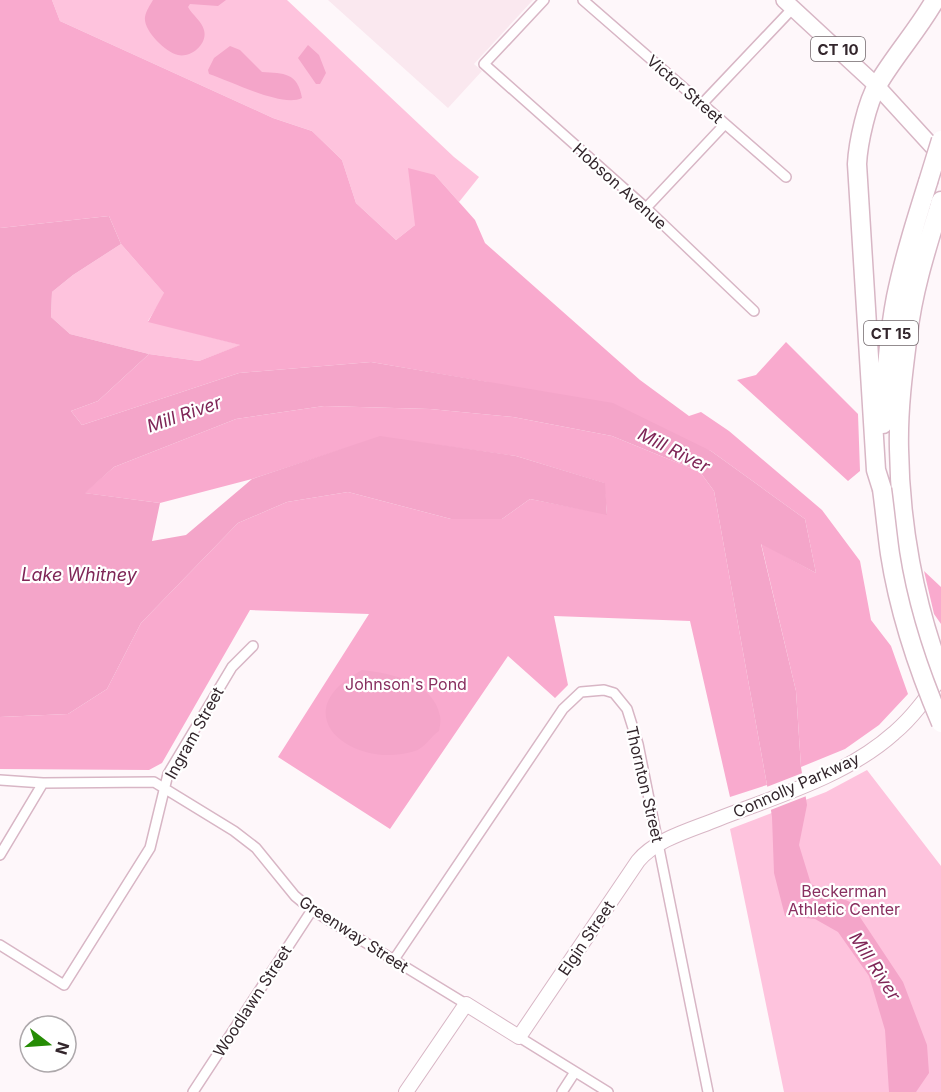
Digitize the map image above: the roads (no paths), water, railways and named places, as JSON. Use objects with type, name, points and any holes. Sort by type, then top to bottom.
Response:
[{"type":"highway","points":[[882,489],[876,470],[857,164],[858,142],[877,86],[922,23],[935,0]]},
{"type":"highway","name":"CT 15","points":[[941,141],[912,234],[897,296],[887,356],[882,489],[890,555],[907,627],[923,679],[941,723]]},
{"type":"highway","name":"CT 15","points":[[941,201],[924,260],[908,332],[899,448],[901,488],[912,564],[924,621],[941,675]]},
{"type":"main road","name":"CT 10","points":[[789,4],[877,86],[941,156]]},
{"type":"main road","name":"Connolly Parkway","points":[[659,844],[840,769],[893,734],[925,701],[941,675]]},
{"type":"main road","name":"Elgin Street","points":[[519,1037],[638,861],[659,844]]},
{"type":"main road","name":"Greenway Street","points":[[466,1004],[519,1037]]},
{"type":"main road","points":[[406,1092],[466,1004]]},
{"type":"street","name":"Hobson Avenue","points":[[544,0],[484,64],[646,208],[754,311]]},
{"type":"street","name":"Victor Street","points":[[583,0],[786,177]]},
{"type":"street","points":[[702,104],[789,4]]},
{"type":"street","points":[[646,208],[725,124]]},
{"type":"street","name":"Ingram Street","points":[[0,945],[64,985],[150,848],[168,774],[232,667],[253,646]]},
{"type":"street","name":"Thornton Street","points":[[393,961],[563,709],[581,692],[604,690],[614,693],[627,709],[638,744],[708,1092]]},
{"type":"street","name":"Greenway Street","points":[[0,780],[44,783],[154,782],[256,848],[295,896],[312,910],[466,1004]]},
{"type":"street","points":[[0,855],[44,783]]},
{"type":"street","name":"Woodlawn Street","points":[[193,1092],[312,910]]},
{"type":"street","name":"Greenway Street","points":[[519,1037],[608,1092]]},
{"type":"street","points":[[562,1092],[575,1072]]},
{"type":"water","points":[[153,0],[226,0],[218,6],[190,4],[188,7],[201,23],[205,35],[201,45],[193,52],[178,55],[167,50],[147,28],[145,17]]},
{"type":"water","points":[[308,45],[319,55],[326,73],[320,84],[316,84],[298,58]]},
{"type":"water","points":[[230,46],[240,50],[262,72],[289,76],[297,84],[302,98],[293,100],[270,97],[209,74],[208,70],[214,58]]},
{"type":"water","name":"Lake Whitney","points":[[109,216],[121,244],[73,275],[52,292],[51,317],[70,334],[149,354],[98,401],[71,411],[82,425],[239,373],[371,362],[613,403],[711,451],[805,519],[816,573],[761,544],[796,691],[801,767],[807,805],[799,845],[811,884],[850,902],[903,982],[927,1045],[929,1073],[916,1092],[889,1092],[885,1030],[869,976],[838,932],[815,919],[785,916],[774,873],[772,817],[767,785],[714,491],[700,472],[612,436],[513,417],[430,409],[324,406],[236,419],[114,467],[85,493],[160,503],[152,541],[186,535],[252,479],[380,436],[516,456],[605,483],[607,515],[530,499],[502,519],[451,519],[348,492],[287,502],[238,523],[141,623],[107,689],[68,714],[0,717],[0,228]]},
{"type":"water","name":"Johnson's Pond","points":[[362,670],[398,677],[420,687],[436,704],[440,718],[439,731],[419,749],[392,755],[369,753],[350,746],[335,734],[327,720],[327,704],[338,687]]},
{"type":"water label","name":"Mill River","points":[[184,414]]},
{"type":"water label","name":"Mill River","points":[[674,450]]},
{"type":"water label","name":"Mill River","points":[[875,966]]},
{"type":"park label","name":"Beckerman Athletic Center","points":[[844,900]]}]
